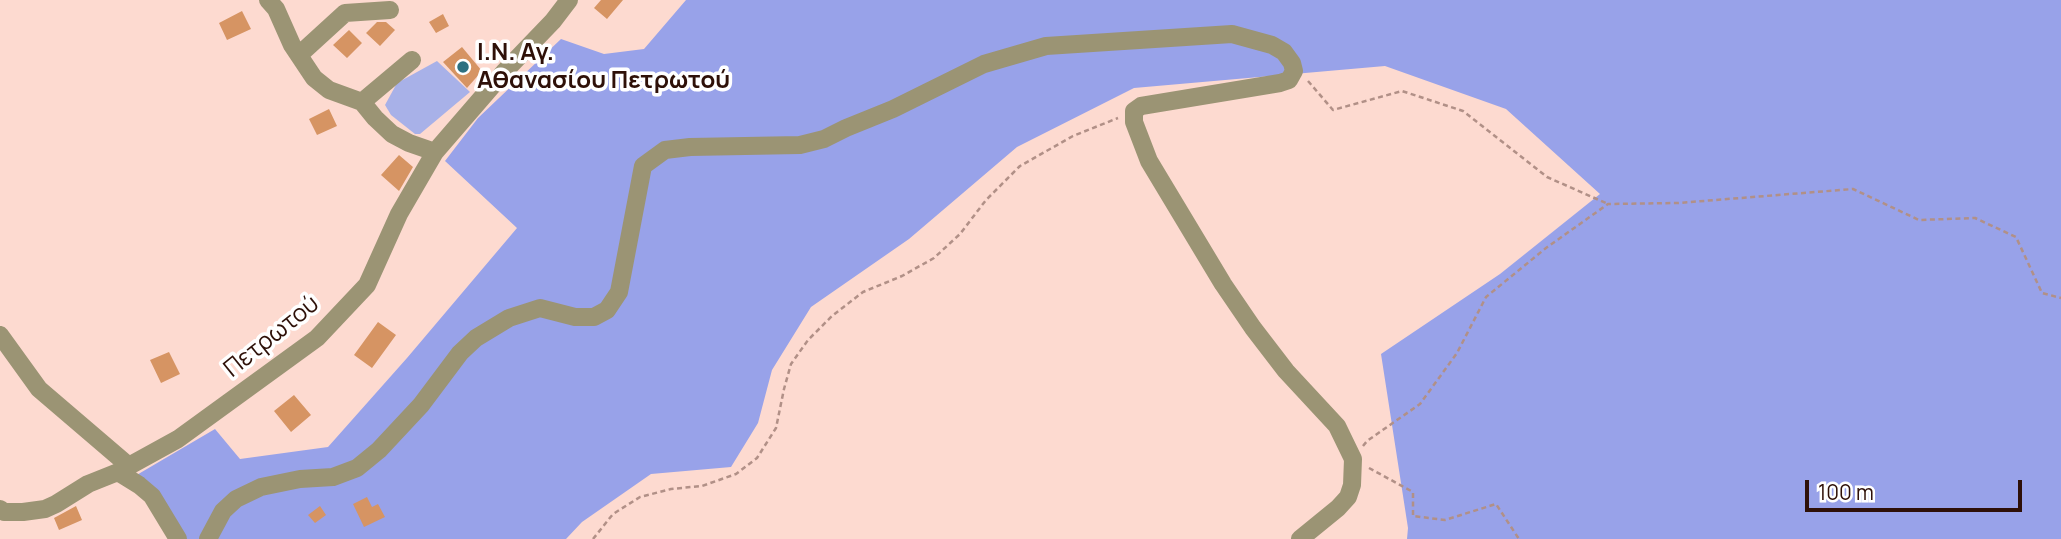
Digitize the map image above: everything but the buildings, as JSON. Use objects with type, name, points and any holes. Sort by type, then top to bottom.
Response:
[{"type":"street","points":[[268,0],[276,9],[286,34],[314,78],[329,90],[362,102],[392,134],[435,152]]},
{"type":"street","name":"Πετρωτού","points":[[0,509],[4,512],[23,512],[44,509],[88,484],[124,469],[178,439],[317,338],[367,285],[399,214],[435,152],[505,71],[554,21],[569,0]]},
{"type":"street","points":[[299,55],[348,7],[390,10]]},
{"type":"street","points":[[208,539],[223,511],[236,499],[261,487],[300,479],[333,477],[357,468],[379,450],[421,405],[460,353],[476,338],[509,318],[540,308],[575,317],[594,317],[607,310],[620,292],[643,166],[665,150],[800,145],[824,139],[984,64],[1046,46],[1232,34],[1272,45],[1284,52],[1294,71],[1289,79],[1280,83],[1149,104],[1134,111],[1136,131],[1149,161],[1223,284],[1278,360],[1337,426],[1345,439],[1353,459],[1352,485],[1348,497],[1300,539]]},
{"type":"street","points":[[362,102],[412,60]]},
{"type":"street","points":[[0,335],[39,389],[152,496],[178,539]]},
{"type":"path","points":[[1292,63],[1334,110],[1402,91],[1463,111],[1547,177],[1608,204],[1678,204],[1853,189],[1919,220],[1975,218],[2016,237],[2042,293],[2061,298]]},
{"type":"path","points":[[593,539],[613,514],[640,497],[671,489],[702,486],[736,474],[757,458],[776,428],[791,364],[808,340],[832,316],[863,292],[902,276],[934,258],[960,234],[986,200],[1020,166],[1073,136],[1134,111]]},
{"type":"path","points":[[1519,539],[1496,504],[1445,520],[1413,516],[1413,492],[1353,459],[1367,441],[1420,404],[1457,353],[1486,297],[1546,248],[1608,204]]},
{"type":"shaded area","points":[[686,0],[2061,0],[2061,539],[1407,539],[1408,528],[1381,354],[1500,274],[1600,194],[1506,109],[1385,66],[1134,88],[1017,147],[909,239],[811,307],[772,370],[758,423],[731,467],[651,474],[582,522],[566,539],[170,539],[135,476],[215,429],[240,459],[328,447],[517,228],[445,161],[478,118],[561,39],[604,54],[644,49]]},
{"type":"shaded area","points":[[437,61],[470,92],[420,134],[415,134],[391,115],[385,105],[397,83]]},
{"type":"place","name":"Ι.Ν. Αγ. Αθανασίου Πετρωτού","points":[[463,67]]}]
